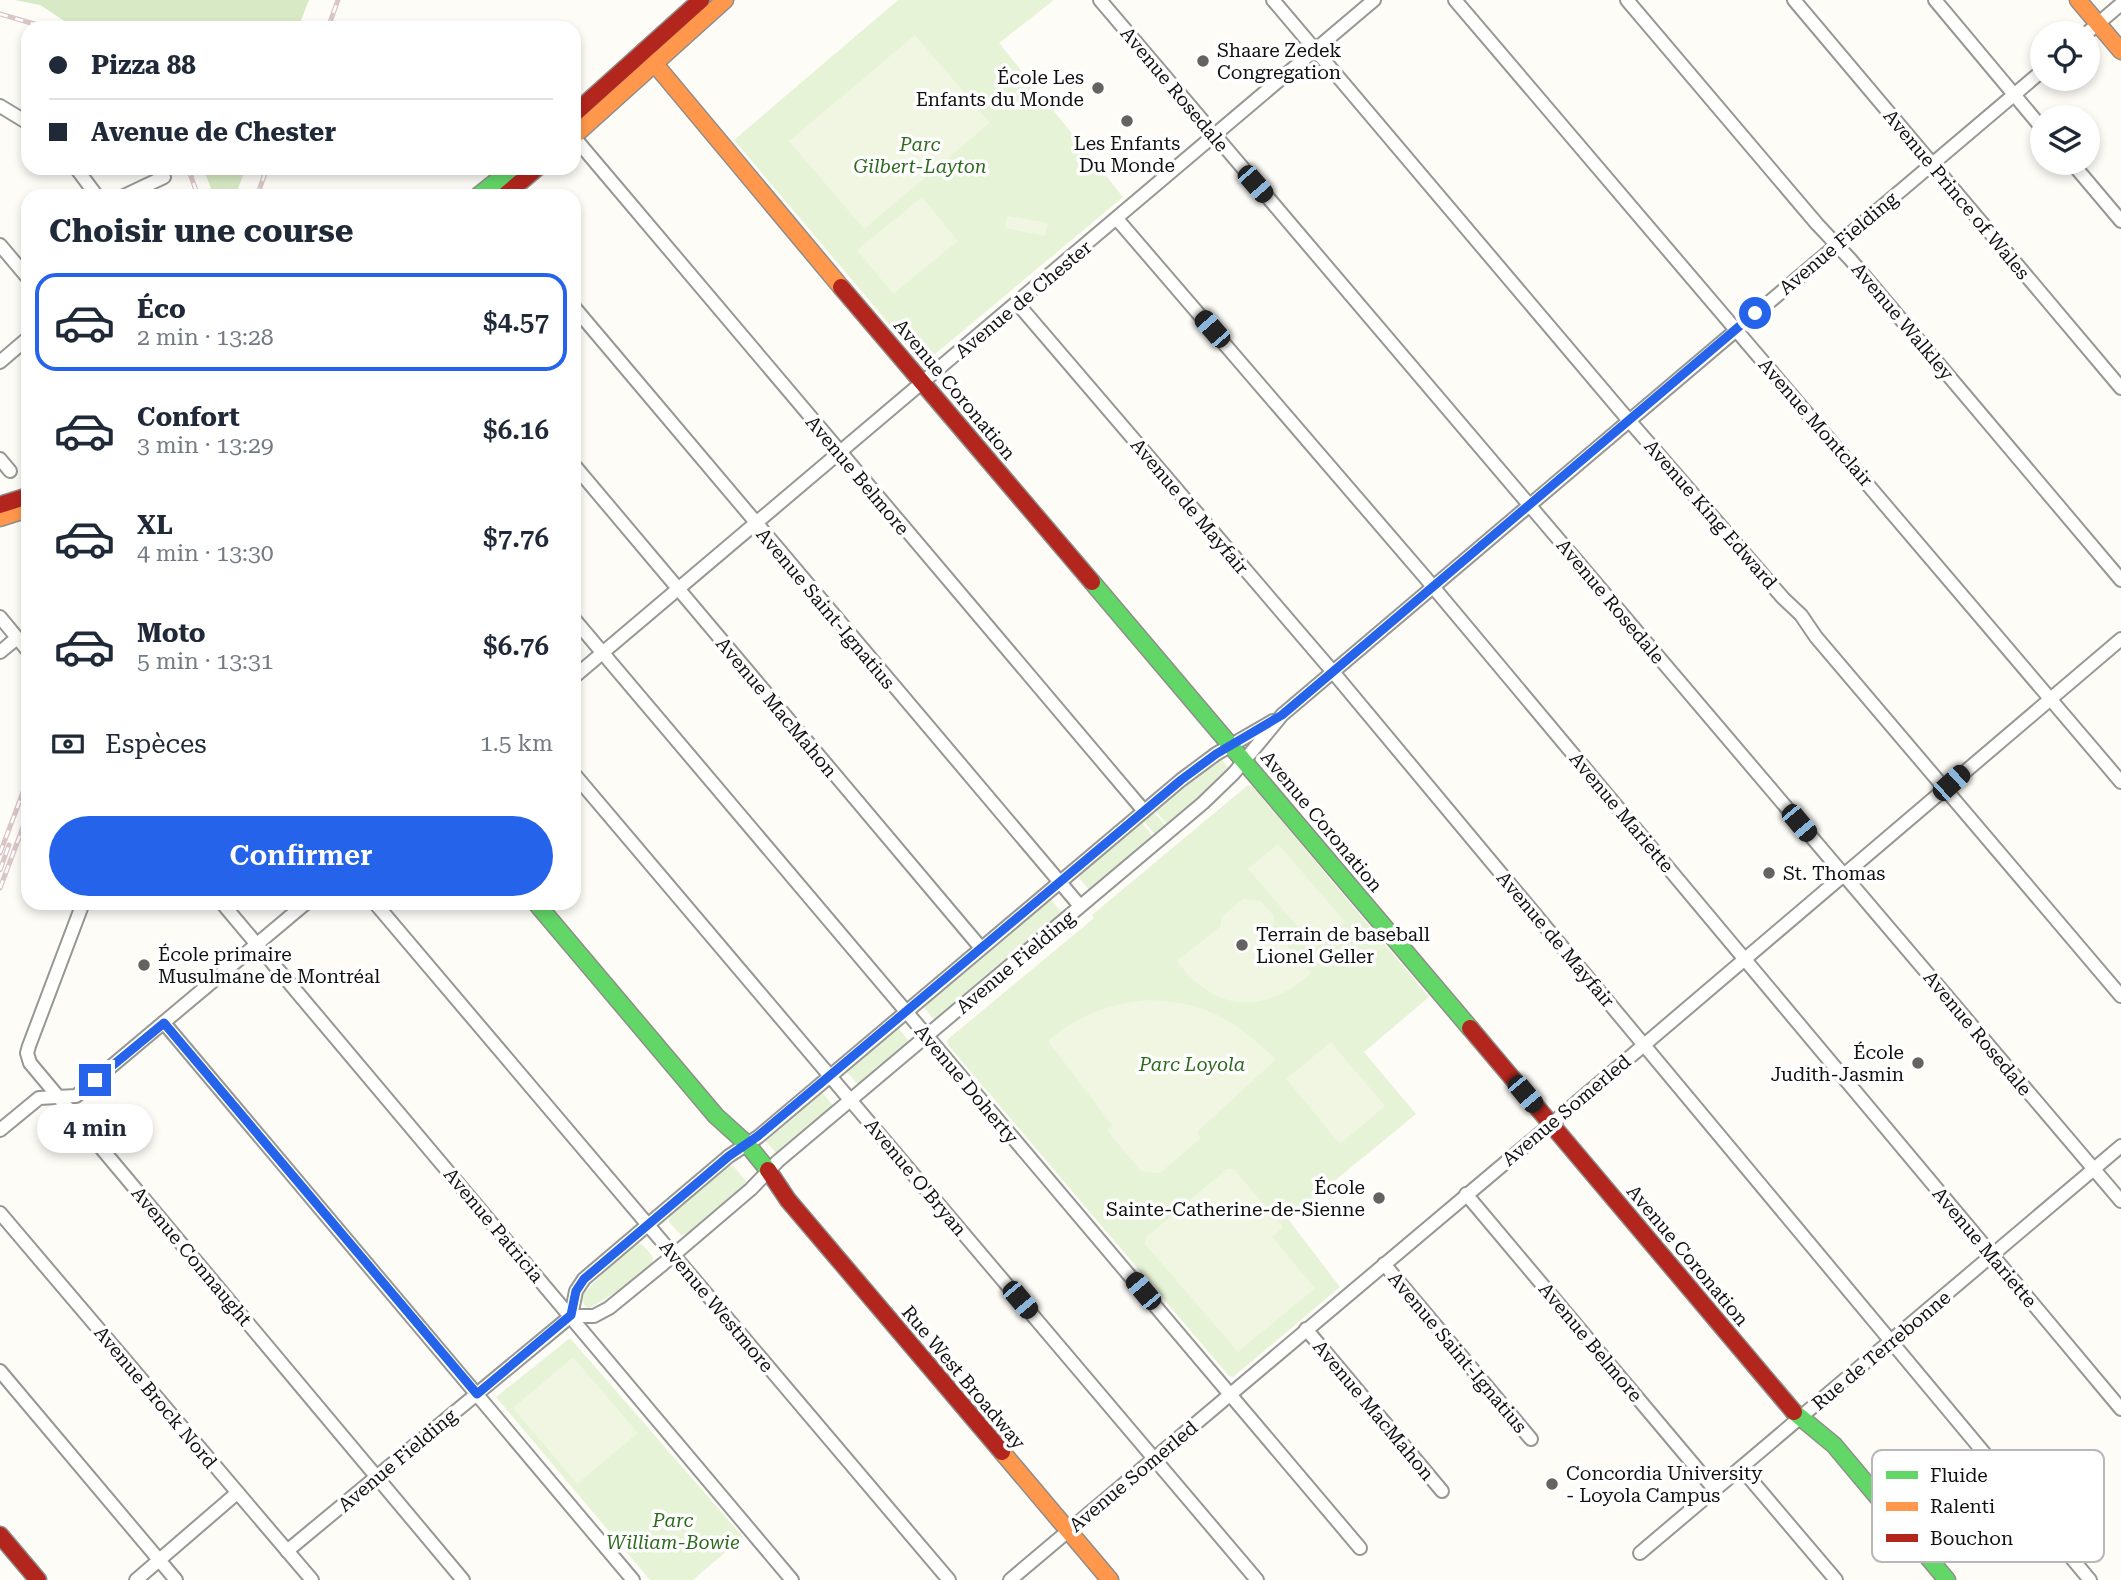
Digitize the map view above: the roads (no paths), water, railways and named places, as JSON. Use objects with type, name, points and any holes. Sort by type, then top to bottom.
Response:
[{"type":"street","points":[[581,129],[701,0]]},
{"type":"street","points":[[581,109],[725,0]]},
{"type":"street","name":"Avenue Rosedale","points":[[1100,0],[2121,1201]]},
{"type":"street","name":"Avenue King Edward","points":[[1273,0],[1630,420],[1783,598],[1801,615],[1816,637],[2121,996]]},
{"type":"street","name":"Avenue de Chester","points":[[581,671],[1374,0]]},
{"type":"street","name":"Avenue Montclair","points":[[1455,0],[2121,782]]},
{"type":"street","name":"Avenue Walkley","points":[[1627,0],[2121,580]]},
{"type":"street","name":"Avenue Prince of Wales","points":[[1794,0],[2121,387]]},
{"type":"street","points":[[1935,0],[2030,113]]},
{"type":"street","points":[[2078,0],[2088,21]]},
{"type":"street","points":[[2100,21],[2121,4]]},
{"type":"street","points":[[2100,34],[2121,51]]},
{"type":"street","name":"Avenue Coronation","points":[[649,57],[1791,1410],[1834,1445],[1872,1490]]},
{"type":"street","name":"Avenue Fielding","points":[[288,1551],[571,1315],[574,1297],[580,1285],[729,1156],[829,1077],[1181,780],[1230,745],[1282,715],[2030,81]]},
{"type":"street","points":[[0,106],[21,119]]},
{"type":"street","name":"Avenue Belmore","points":[[581,144],[1144,811]]},
{"type":"street","points":[[488,189],[504,175]]},
{"type":"street","points":[[512,189],[529,175]]},
{"type":"street","points":[[2082,175],[2121,221]]},
{"type":"street","points":[[139,189],[164,177]]},
{"type":"street","name":"Avenue Mariette","points":[[1117,219],[1433,587],[2121,1409]]},
{"type":"street","points":[[0,245],[21,270]]},
{"type":"street","name":"Avenue de Mayfair","points":[[1017,303],[1333,672],[1982,1450]]},
{"type":"street","name":"Avenue Saint-Ignatius","points":[[581,315],[1080,906]]},
{"type":"street","points":[[0,362],[21,344]]},
{"type":"street","points":[[0,459],[10,471]]},
{"type":"street","name":"Avenue MacMahon","points":[[581,473],[981,948]]},
{"type":"street","points":[[0,505],[21,498]]},
{"type":"street","points":[[0,518],[21,511]]},
{"type":"street","points":[[0,617],[21,643]]},
{"type":"street","name":"Avenue Doherty","points":[[581,628],[1360,1548]]},
{"type":"street","points":[[0,652],[17,638]]},
{"type":"street","name":"Avenue Somerled","points":[[1010,1580],[2121,639]]},
{"type":"street","name":"Avenue Fielding","points":[[571,1315],[598,1315],[674,1255],[927,1036],[1203,803],[1244,761],[1282,715]]},
{"type":"street","name":"Avenue O'Bryan","points":[[581,782],[1257,1580]]},
{"type":"street","name":"Avenue Connaught","points":[[80,910],[27,1053],[30,1063],[463,1580]]},
{"type":"street","name":"Avenue Patricia","points":[[228,910],[792,1580]]},
{"type":"street","points":[[0,1130],[39,1098],[76,1096],[298,910]]},
{"type":"street","name":"Avenue Westmore","points":[[381,910],[949,1580]]},
{"type":"street","name":"Rue West Broadway","points":[[542,910],[716,1116],[728,1139],[743,1147],[1110,1580]]},
{"type":"street","points":[[164,1023],[633,1580]]},
{"type":"street","name":"Rue de Terrebonne","points":[[1640,1553],[2121,1146]]},
{"type":"street","name":"Avenue Belmore","points":[[1466,1194],[1715,1490]]},
{"type":"street","name":"Avenue Brock Nord","points":[[0,1213],[312,1580]]},
{"type":"street","name":"Avenue Saint-Ignatius","points":[[1384,1264],[1531,1439]]},
{"type":"street","name":"Avenue MacMahon","points":[[1306,1329],[1442,1491]]},
{"type":"street","points":[[0,1371],[176,1580]]},
{"type":"street","points":[[1741,1468],[1836,1580]]},
{"type":"street","points":[[136,1580],[237,1493]]},
{"type":"street","points":[[0,1535],[38,1580]]},
{"type":"street","name":"Avenue Coronation","points":[[1932,1562],[1947,1580]]},
{"type":"street","name":"Avenue de Mayfair","points":[[2075,1562],[2090,1580]]},
{"type":"railway","points":[[330,21],[338,0]]},
{"type":"railway","points":[[0,14],[24,21]]},
{"type":"railway","points":[[190,175],[196,189]]},
{"type":"railway","points":[[260,189],[264,175]]},
{"type":"railway","points":[[0,853],[21,798]]},
{"type":"railway","points":[[0,888],[21,832]]},
{"type":"railway","points":[[0,870],[9,845]]},
{"type":"place","name":"Shaare Zedek Congregation","points":[[1203,61]]},
{"type":"place","name":"École Les Enfants du Monde","points":[[1098,88]]},
{"type":"place","name":"Les Enfants Du Monde","points":[[1127,121]]},
{"type":"place","name":"St. Thomas","points":[[1769,873]]},
{"type":"place","name":"Terrain de baseball Lionel Geller","points":[[1242,945]]},
{"type":"place","name":"École primaire Musulmane de Montréal","points":[[144,965]]},
{"type":"place","name":"École Judith-Jasmin","points":[[1918,1063]]},
{"type":"place","name":"École Sainte-Catherine-de-Sienne","points":[[1379,1198]]},
{"type":"place","name":"Concordia University - Loyola Campus","points":[[1552,1484]]},
{"type":"park label","name":"Parc Gilbert-Layton","points":[[920,155]]},
{"type":"park label","name":"Parc Loyola","points":[[1192,1064]]},
{"type":"park label","name":"Parc William-Bowie","points":[[673,1531]]}]
